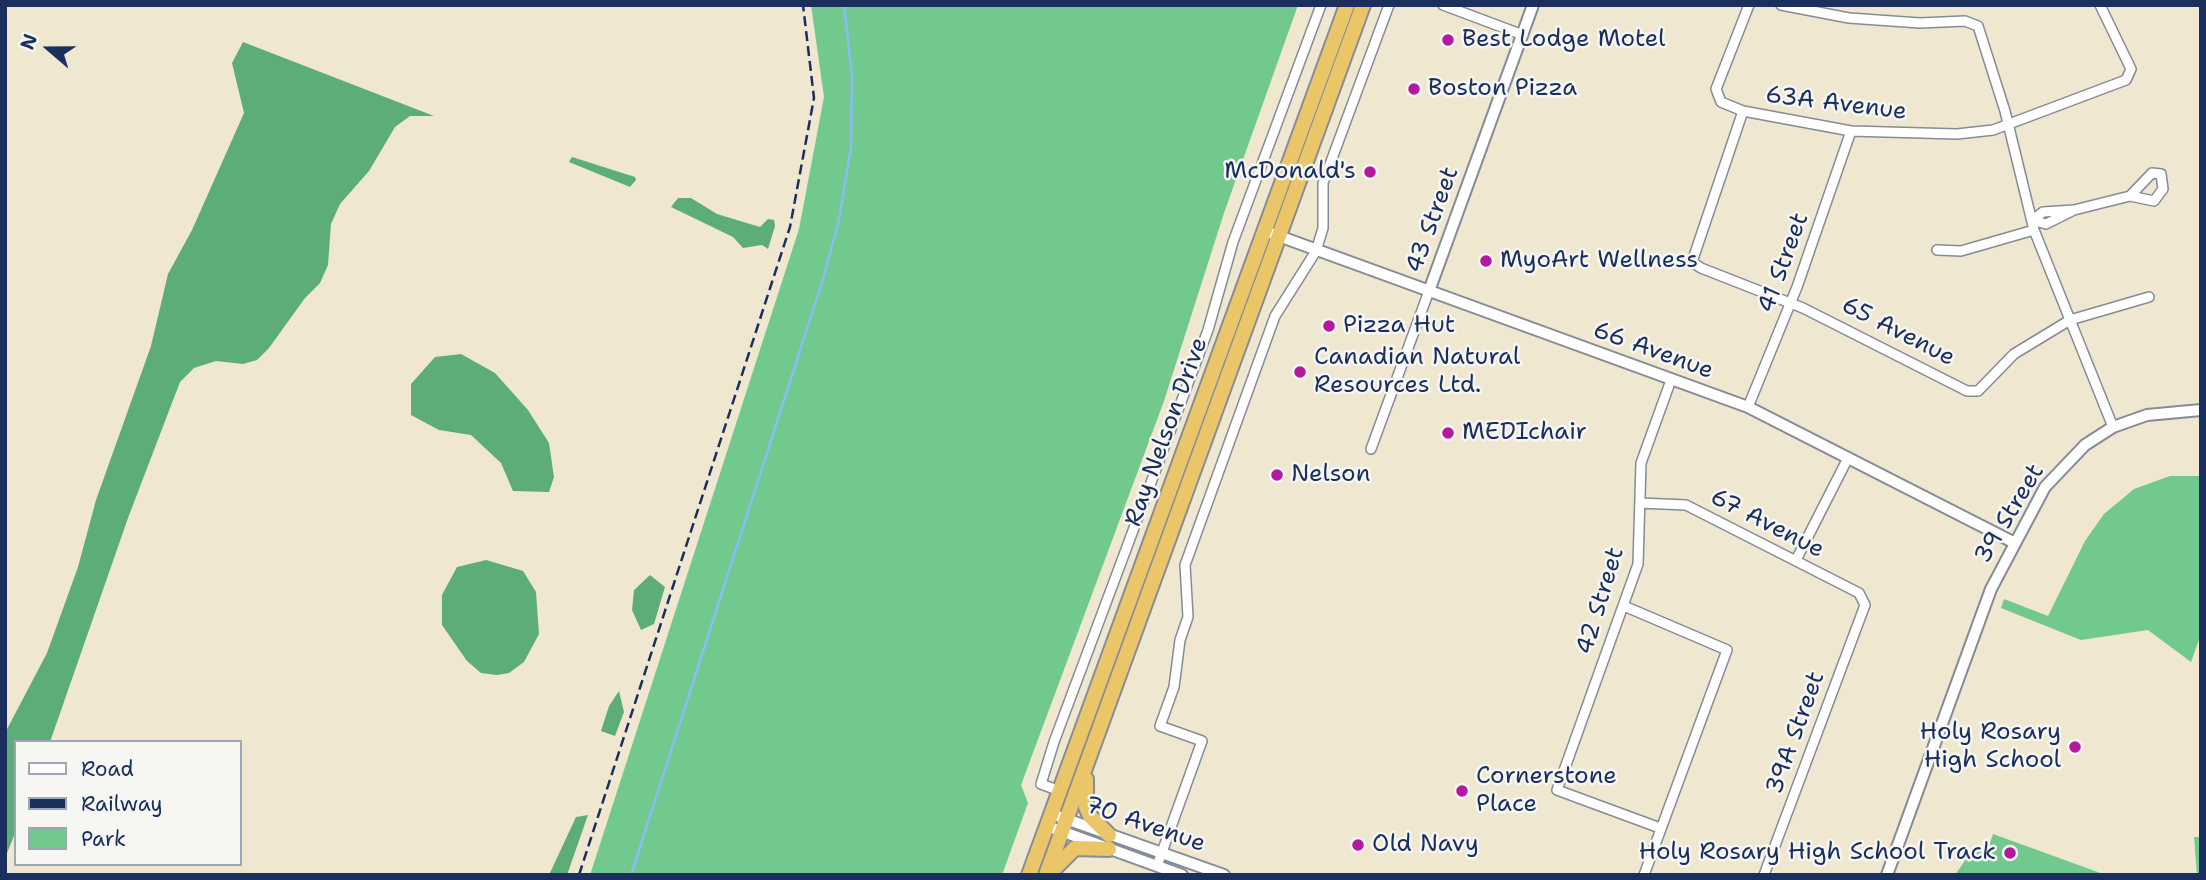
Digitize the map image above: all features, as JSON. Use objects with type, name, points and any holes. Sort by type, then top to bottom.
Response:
[{"type":"highway","name":"Ray Nelson Drive","points":[[1030,875],[1088,759],[1272,233],[1347,5]]},
{"type":"highway","name":"Ray Nelson Drive","points":[[1047,875],[1060,791],[1272,233],[1363,5]]},
{"type":"highway","points":[[1047,875],[1075,848],[1109,842],[1086,807],[1088,759]]},
{"type":"street","points":[[1060,791],[1041,784],[1054,742],[1208,330],[1233,242],[1321,5]]},
{"type":"street","points":[[1157,866],[1202,741],[1160,726],[1174,687],[1180,640],[1188,617],[1185,565],[1275,316],[1316,251],[1323,228],[1323,183],[1389,5]]},
{"type":"street","points":[[1443,5],[1523,34]]},
{"type":"street","name":"43 Street","points":[[1371,449],[1533,5]]},
{"type":"street","points":[[1743,111],[1721,102],[1716,89],[1749,5]]},
{"type":"street","points":[[1781,5],[1879,21],[1965,21],[1978,26],[2034,224],[2113,427],[2147,415],[2201,410]]},
{"type":"street","name":"63A Avenue","points":[[1743,111],[1851,131],[1957,134],[1993,130],[2087,97],[2130,75],[2131,69],[2100,5]]},
{"type":"street","name":"65 Avenue","points":[[1743,111],[1692,262],[1701,268],[1791,302],[1968,391],[1978,391],[2014,354],[2070,320],[2149,297]]},
{"type":"street","name":"41 Street","points":[[1748,407],[1791,302],[1851,131]]},
{"type":"street","points":[[1937,250],[1961,251],[2034,224],[2043,212],[2074,210],[2130,196]]},
{"type":"street","name":"66 Avenue","points":[[1272,233],[1748,407],[2013,542]]},
{"type":"street","name":"42 Street","points":[[1660,828],[1557,790],[1638,564],[1641,463],[1671,380]]},
{"type":"street","name":"39 Street","points":[[1886,875],[1991,589],[2013,542],[2045,487],[2063,465],[2085,445],[2113,427]]},
{"type":"street","points":[[1796,560],[1848,458]]},
{"type":"street","name":"67 Avenue","points":[[1640,503],[1685,505],[1859,593],[1865,605]]},
{"type":"street","name":"39A Street","points":[[1764,875],[1865,605]]},
{"type":"street","points":[[1624,606],[1727,650],[1644,875]]},
{"type":"street","name":"70 Avenue","points":[[1056,823],[1109,842],[1182,875]]},
{"type":"street","name":"70 Avenue","points":[[1109,842],[1162,852],[1224,875]]},
{"type":"green space","points":[[811,5],[1298,5],[1224,213],[1164,401],[1021,785],[1028,803],[1002,875],[590,875],[799,229],[824,97]]},
{"type":"green space","points":[[243,42],[434,116],[410,116],[395,127],[369,171],[340,204],[331,224],[328,265],[320,283],[305,298],[269,348],[257,360],[243,364],[216,361],[194,368],[180,382],[128,518],[51,740],[14,740],[14,836],[5,858],[5,733],[47,653],[78,567],[96,500],[151,346],[168,274],[192,230],[244,113],[232,63]]},
{"type":"green space","points":[[572,157],[635,177],[636,180],[630,187],[569,162]]},
{"type":"green space","points":[[678,198],[691,198],[717,214],[760,227],[768,219],[774,220],[775,226],[768,249],[762,245],[743,248],[733,237],[671,207]]},
{"type":"green space","points":[[461,354],[495,373],[528,410],[549,443],[554,477],[549,492],[513,491],[501,463],[471,435],[439,430],[411,415],[411,384],[435,357]]},
{"type":"green space","points":[[2170,476],[2201,476],[2201,634],[2191,662],[2148,630],[2081,640],[2001,608],[2004,599],[2048,616],[2085,541],[2104,514],[2134,489]]},
{"type":"green space","points":[[486,560],[523,571],[536,592],[539,634],[524,662],[509,673],[497,675],[481,673],[467,661],[442,625],[442,595],[457,567]]},
{"type":"green space","points":[[650,575],[665,587],[654,624],[641,630],[632,610],[634,590]]},
{"type":"green space","points":[[619,691],[624,712],[615,736],[601,731],[609,706]]},
{"type":"green space","points":[[588,815],[567,875],[549,875],[576,817]]},
{"type":"green space","name":"Holy Rosary High School Track","points":[[1993,834],[2106,875],[1955,875],[1968,856],[1989,846]]},
{"type":"green space","points":[[2194,837],[2201,837],[2201,875],[2197,875]]},
{"type":"waterway","points":[[631,875],[824,276],[839,220],[851,147],[852,75],[844,5]]},
{"type":"railway","points":[[579,875],[790,227],[814,98],[803,5]]},
{"type":"place","name":"Best Lodge Motel","points":[[1448,40]]},
{"type":"place","name":"Boston Pizza","points":[[1414,89]]},
{"type":"place","name":"McDonald's","points":[[1370,172]]},
{"type":"place","name":"MyoArt Wellness","points":[[1486,261]]},
{"type":"place","name":"Pizza Hut","points":[[1329,326]]},
{"type":"place","name":"Canadian Natural Resources Ltd.","points":[[1300,372]]},
{"type":"place","name":"MEDIchair","points":[[1448,433]]},
{"type":"place","name":"Nelson","points":[[1277,475]]},
{"type":"place","name":"Holy Rosary High School","points":[[2075,747]]},
{"type":"place","name":"Cornerstone Place","points":[[1462,791]]},
{"type":"place","name":"Old Navy","points":[[1358,845]]},
{"type":"place","name":"Holy Rosary High School Track","points":[[2010,853]]}]
